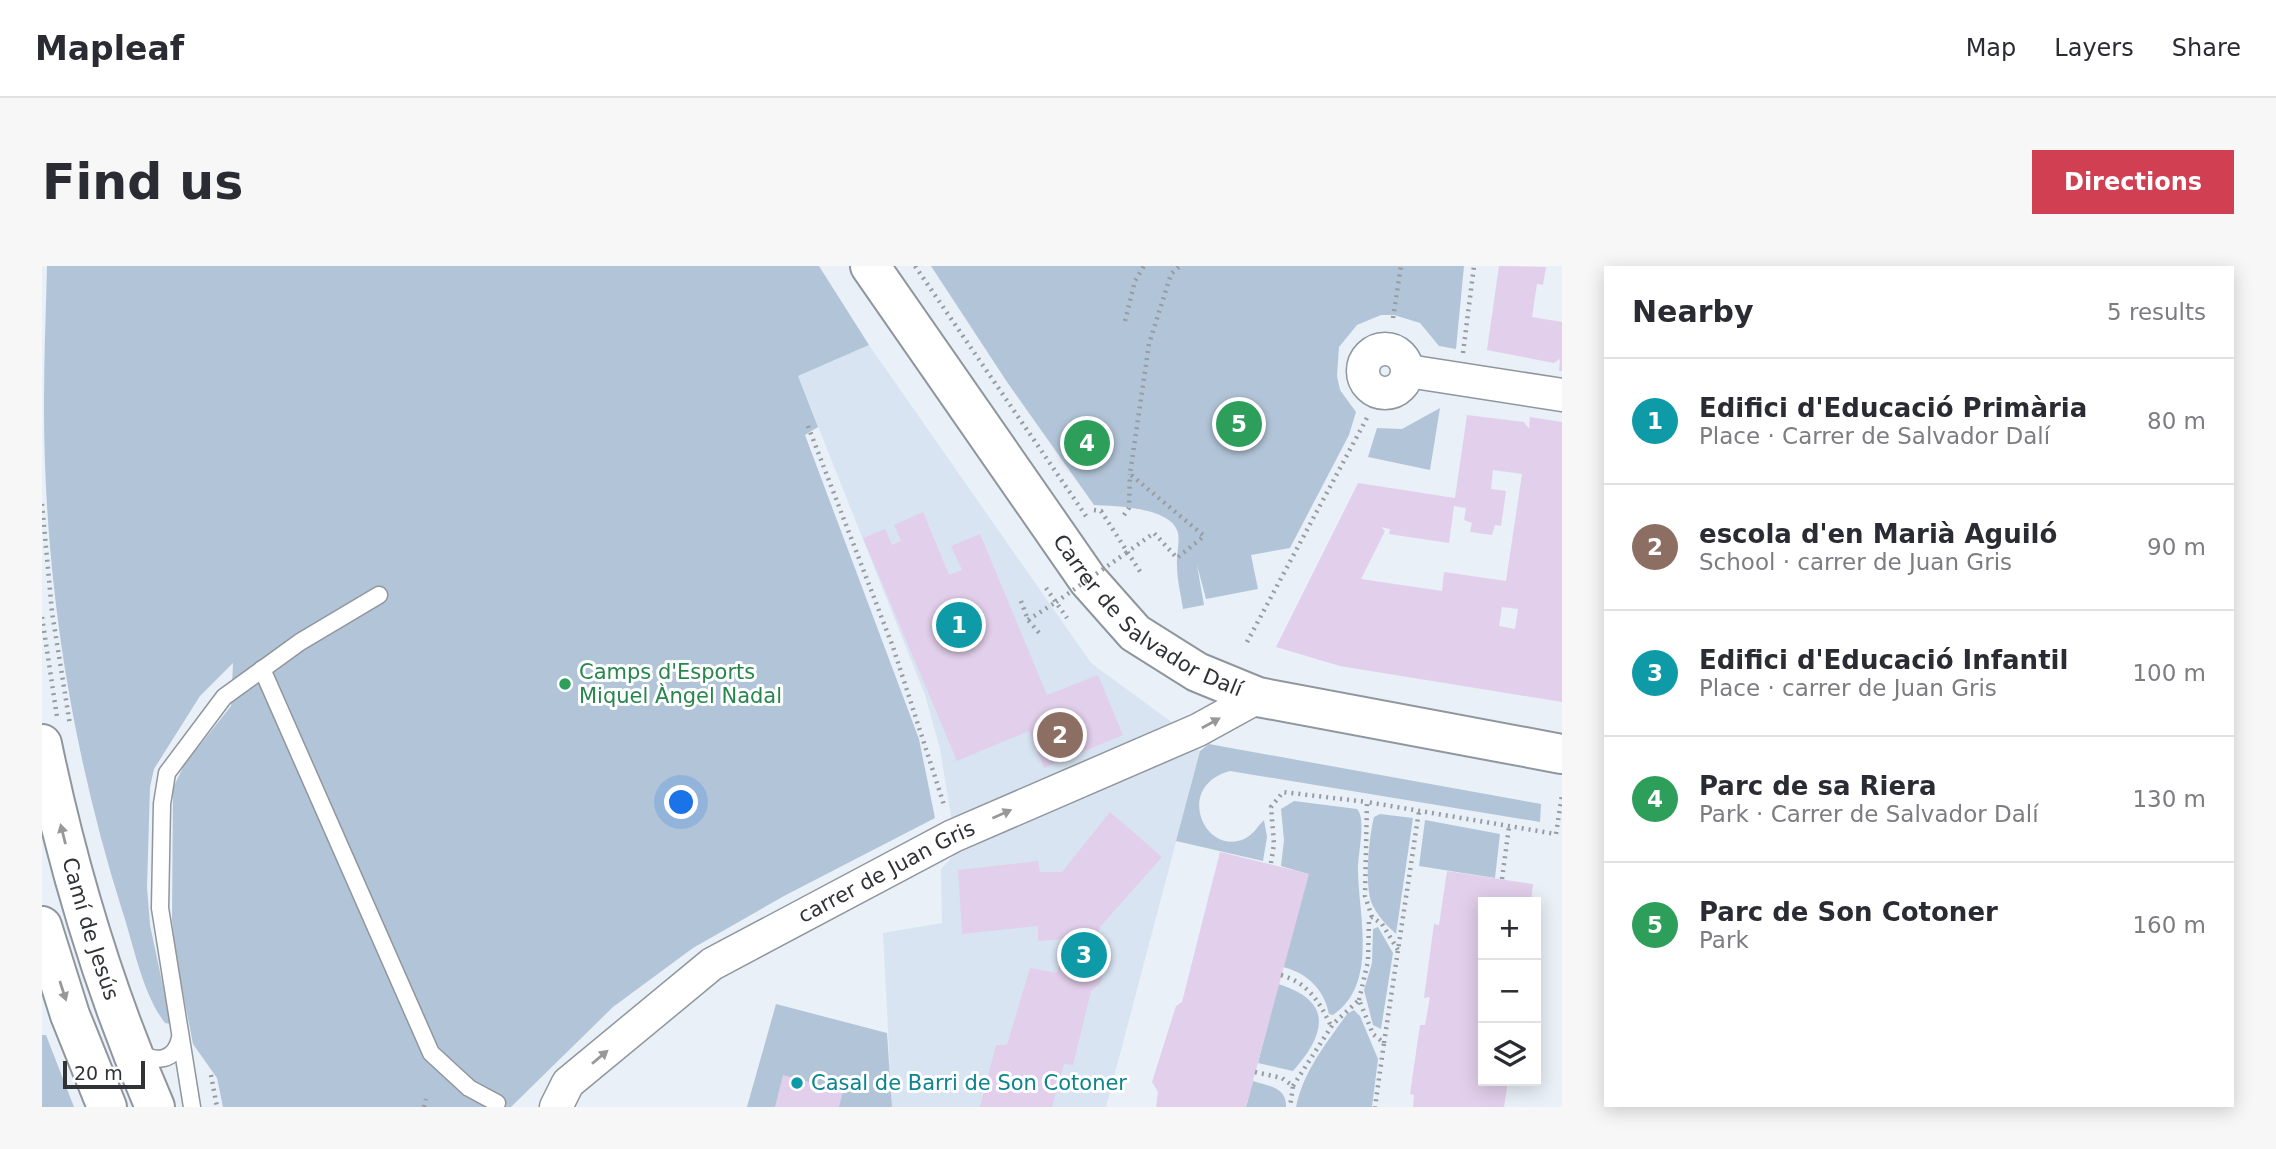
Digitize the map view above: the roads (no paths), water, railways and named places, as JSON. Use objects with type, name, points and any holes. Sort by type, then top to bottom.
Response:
[{"type":"street","name":"Carrer de Salvador Dalí","points":[[870,266],[1087,580],[1135,633],[1197,672],[1258,697],[1562,754]]},
{"type":"street","points":[[1408,371],[1562,395]]},
{"type":"street","name":"carrer de Juan Gris","points":[[556,1107],[568,1083],[712,964],[953,836],[1198,730],[1258,697]]},
{"type":"street","name":"Camí de Jesús","points":[[56,736],[74,878],[122,1028],[155,1107]]},
{"type":"street","points":[[42,926],[103,1101]]},
{"type":"lane","points":[[192,1107],[160,908],[163,789],[176,758],[224,697],[300,642],[379,595]]},
{"type":"lane","points":[[262,669],[431,1053],[469,1088],[497,1104]]},
{"type":"lane","points":[[122,1028],[134,1048],[153,1059],[166,1058],[174,1053],[181,1040]]},
{"type":"place","name":"Parc de Son Cotoner","points":[[1239,424]]},
{"type":"place","name":"Parc de sa Riera","points":[[1087,443]]},
{"type":"place","name":"Edifici d'Educació Primària","points":[[959,625]]},
{"type":"place","name":"Camps d'Esports Miquel Àngel Nadal","points":[[565,684]]},
{"type":"place","name":"escola d'en Marià Aguiló","points":[[1060,735]]},
{"type":"place","name":"Edifici d'Educació Infantil","points":[[1084,955]]},
{"type":"place","name":"Casal de Barri de Son Cotoner","points":[[797,1083]]}]
